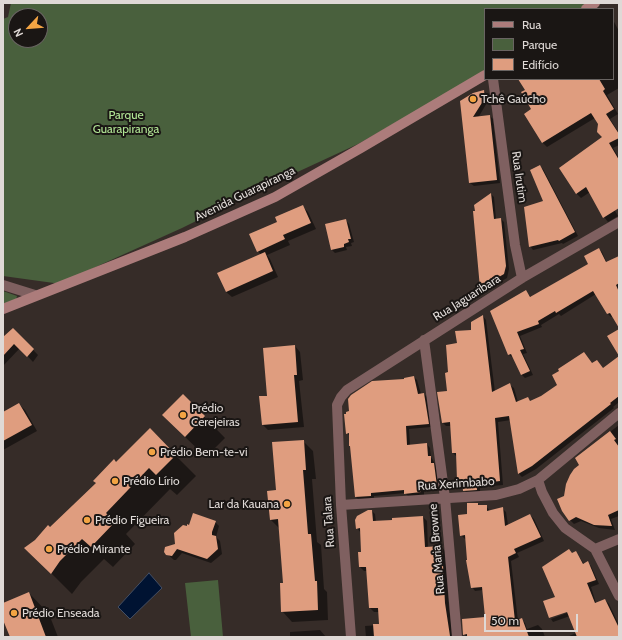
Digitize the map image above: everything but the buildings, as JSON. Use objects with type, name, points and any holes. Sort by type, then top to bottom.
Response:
[{"type":"main road","name":"Avenida Guarapiranga","points":[[3,309],[178,240],[275,197],[484,76]]},
{"type":"street","name":"Rua Irutim","points":[[493,80],[515,245],[522,278]]},
{"type":"street","name":"Rua Jaguaribara","points":[[337,405],[347,390],[424,340],[522,278],[619,222]]},
{"type":"street","points":[[3,285],[35,296]]},
{"type":"street","name":"Rua Maria Browne","points":[[424,340],[445,498],[457,637]]},
{"type":"street","name":"Rua Talara","points":[[337,405],[341,505],[351,637]]},
{"type":"street","name":"Rua Xerimbabo","points":[[341,505],[496,495],[519,489],[538,480],[619,413]]},
{"type":"street","points":[[538,480],[542,492],[553,513],[565,528],[596,549],[619,596]]},
{"type":"street","points":[[596,549],[619,539]]},
{"type":"green space","name":"Parque Guarapiranga","points":[[11,3],[589,3],[582,8],[484,8],[484,73],[358,144],[61,284],[3,276],[3,19],[8,17],[8,48],[48,48],[48,8],[10,8]]},
{"type":"green space","points":[[3,291],[17,296],[16,300],[3,306]]},
{"type":"green space","points":[[218,580],[223,637],[191,637],[185,583]]},
{"type":"water","points":[[149,573],[162,588],[130,619],[118,607]]},
{"type":"place","name":"Tchê Gaúcho","points":[[473,99]]},
{"type":"place","name":"Prédio Cerejeiras","points":[[183,415]]},
{"type":"place","name":"Prédio Bem-te-vi","points":[[152,452]]},
{"type":"place","name":"Prédio Lírio","points":[[115,481]]},
{"type":"place","name":"Lar da Kauana","points":[[287,504]]},
{"type":"place","name":"Prédio Figueira","points":[[87,520]]},
{"type":"place","name":"Prédio Mirante","points":[[49,549]]},
{"type":"place","name":"Prédio Enseada","points":[[14,613]]}]
